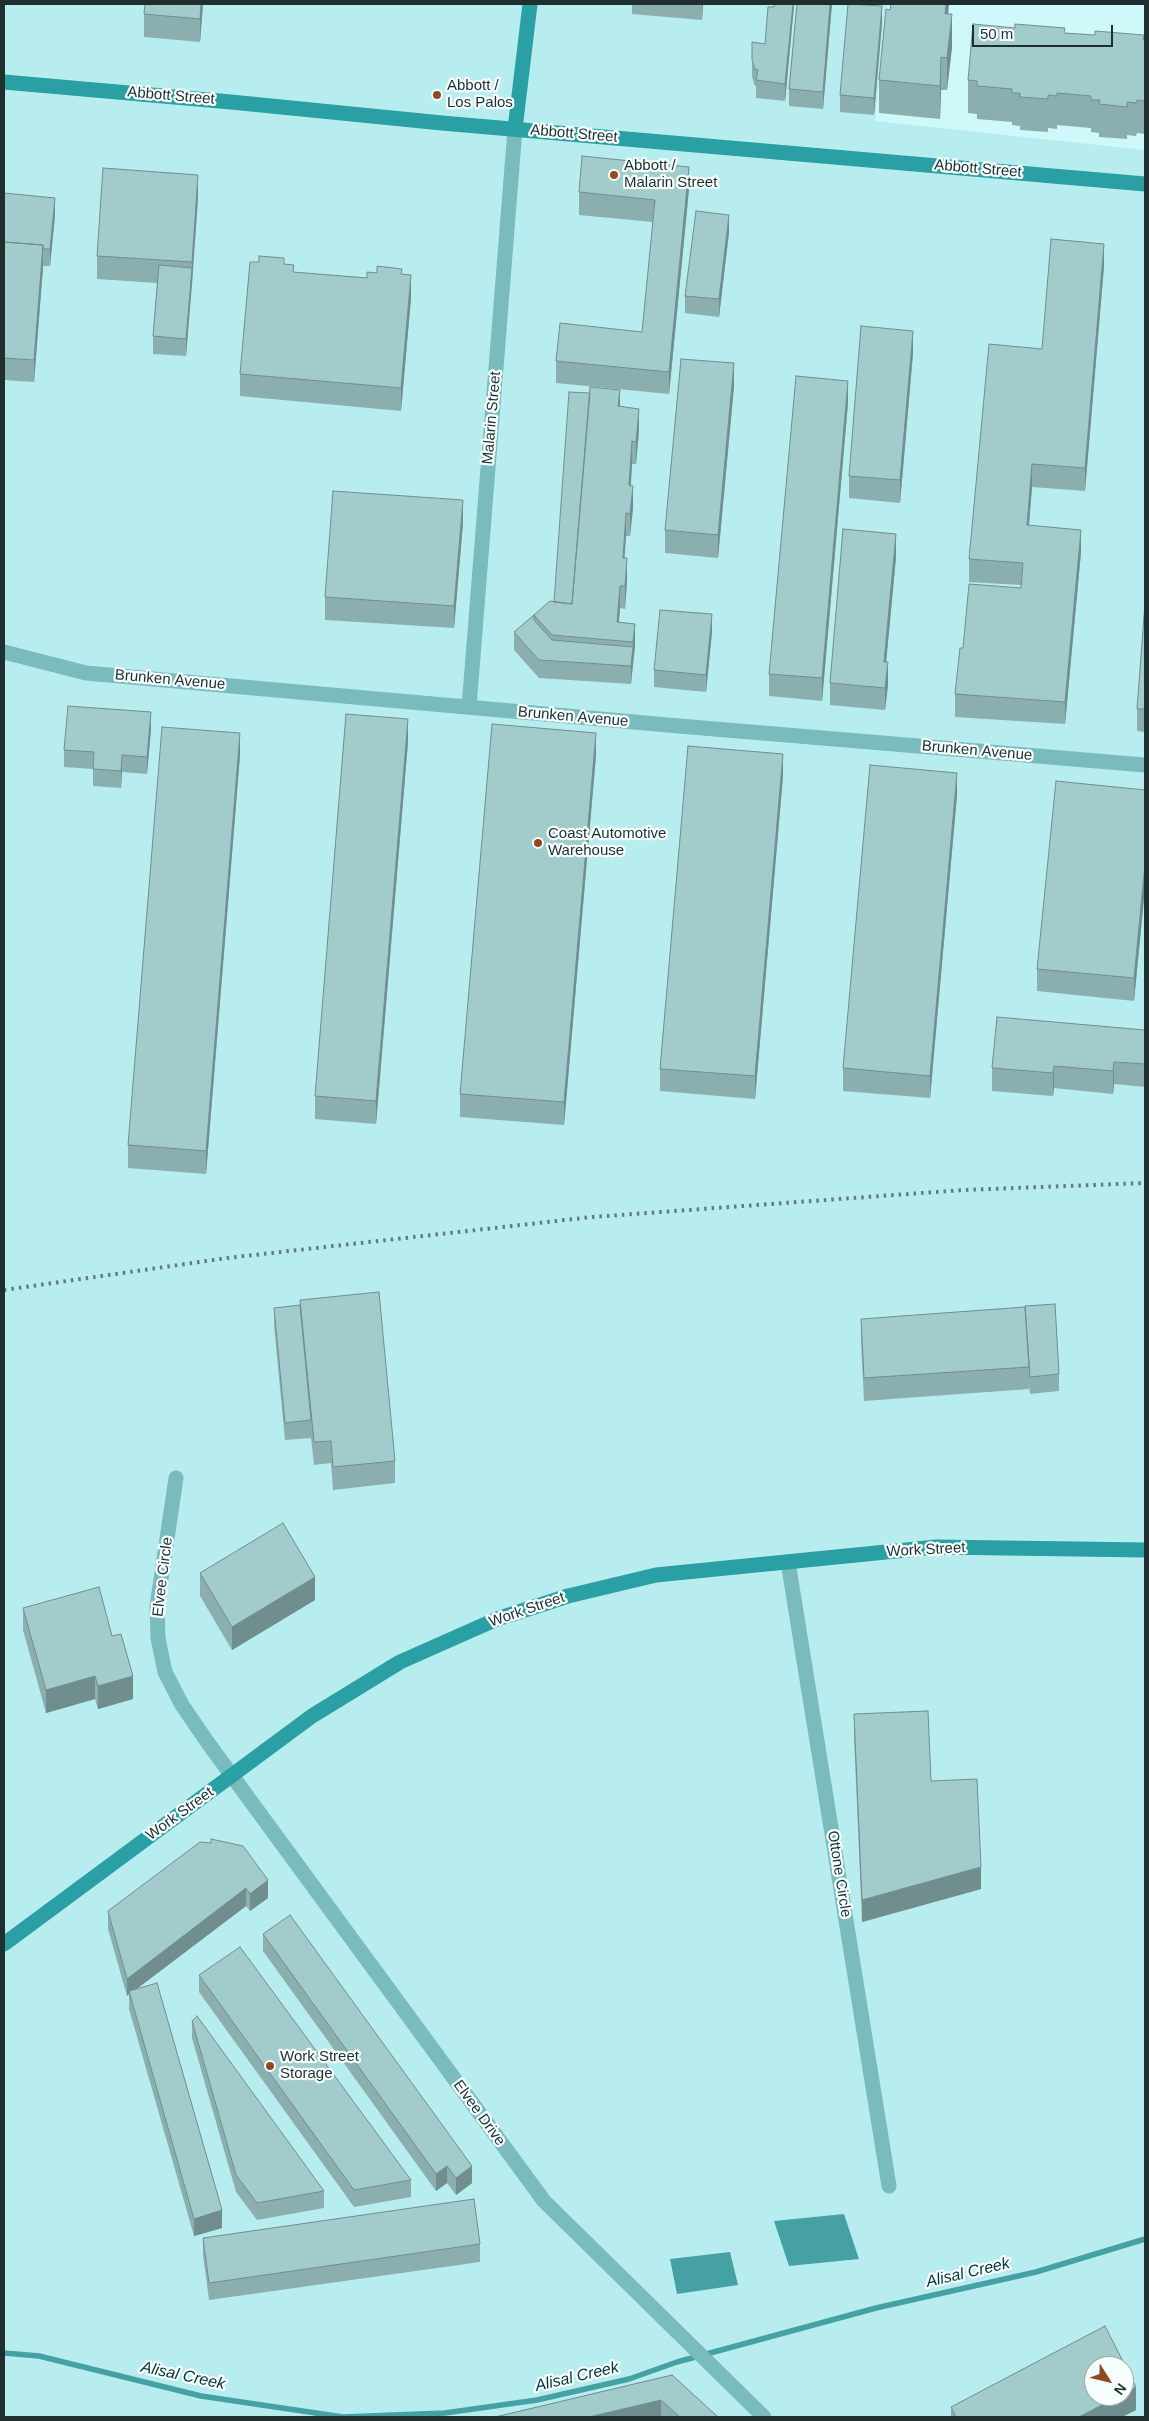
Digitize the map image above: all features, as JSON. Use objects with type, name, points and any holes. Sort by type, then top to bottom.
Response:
[{"type":"street","points":[[515,129],[530,4]]},
{"type":"street","name":"Abbott Street","points":[[4,82],[1145,184]]},
{"type":"street","name":"Malarin Street","points":[[469,707],[515,129]]},
{"type":"street","name":"Brunken Avenue","points":[[4,652],[86,673],[1145,765]]},
{"type":"street","name":"Elvee Circle","points":[[176,1478],[157,1606],[158,1638],[165,1672],[182,1705],[232,1776]]},
{"type":"street","name":"Work Street","points":[[4,1944],[312,1716],[400,1662],[497,1619],[568,1596],[656,1575],[936,1547],[1145,1550]]},
{"type":"street","name":"Ottone Circle","points":[[788,1562],[889,2186]]},
{"type":"street","name":"Elvee Drive","points":[[232,1776],[544,2201],[764,2417]]},
{"type":"shaded area","points":[[4,4],[887,4],[875,121],[1145,150],[1145,2417],[4,2417]]},
{"type":"shaded area","points":[[844,2214],[859,2259],[789,2266],[774,2221]]},
{"type":"shaded area","points":[[730,2252],[738,2285],[677,2294],[670,2259]]},
{"type":"building","points":[[145,4],[201,4],[200,19],[144,14]]},
{"type":"building","points":[[775,4],[793,4],[785,84],[756,80],[758,70],[755,69],[752,60],[752,42],[765,44],[768,7],[774,7]]},
{"type":"building","points":[[797,4],[830,4],[823,92],[789,89]]},
{"type":"building","points":[[848,4],[882,6],[874,98],[840,95]]},
{"type":"building","points":[[891,4],[946,4],[945,14],[952,14],[947,58],[941,57],[940,86],[879,80],[886,9],[890,10]]},
{"type":"building","points":[[973,24],[1015,28],[1015,24],[1065,28],[1064,33],[1095,35],[1095,31],[1144,35],[1145,101],[1127,102],[1127,107],[1099,104],[1100,100],[1091,100],[1091,96],[1057,93],[1057,96],[1048,95],[1048,99],[1020,97],[1020,93],[1012,93],[1012,89],[977,86],[977,81],[968,80]]},
{"type":"building","points":[[582,156],[689,167],[669,372],[556,361],[560,323],[642,332],[655,200],[579,192]]},
{"type":"building","points":[[103,168],[198,175],[192,262],[97,256]]},
{"type":"building","points":[[4,193],[55,198],[50,249],[43,249],[43,245],[4,242]]},
{"type":"building","points":[[696,211],[729,215],[719,299],[685,296]]},
{"type":"building","points":[[1051,239],[1104,244],[1085,468],[1032,464],[1027,525],[1081,530],[1065,702],[955,694],[960,648],[963,648],[969,584],[1021,588],[1023,563],[969,559],[989,344],[1042,349]]},
{"type":"building","points":[[4,242],[43,245],[34,360],[4,358]]},
{"type":"building","points":[[259,256],[284,258],[284,264],[294,265],[293,272],[367,278],[367,272],[377,273],[377,266],[402,269],[401,274],[411,275],[401,388],[240,374],[250,262],[259,262]]},
{"type":"building","points":[[159,265],[192,268],[186,339],[153,336]]},
{"type":"building","points":[[861,326],[913,331],[900,480],[849,476]]},
{"type":"building","points":[[681,359],[734,363],[718,535],[665,530]]},
{"type":"building","points":[[796,376],[848,381],[822,678],[769,674]]},
{"type":"building","points":[[590,387],[620,390],[618,406],[639,409],[636,442],[632,441],[629,485],[633,486],[630,514],[626,513],[623,558],[627,558],[625,586],[620,586],[617,622],[635,624],[633,642],[552,635],[534,615],[550,601],[572,604]]},
{"type":"building","points":[[569,392],[590,393],[572,604],[554,602]]},
{"type":"building","points":[[333,491],[463,500],[454,606],[325,597]]},
{"type":"building","points":[[843,529],[896,534],[884,662],[888,662],[885,688],[830,683]]},
{"type":"building","points":[[1145,603],[1145,709],[1137,709]]},
{"type":"building","points":[[660,610],[712,614],[706,675],[654,670]]},
{"type":"building","points":[[534,615],[534,620],[552,640],[633,647],[631,666],[539,660],[514,632]]},
{"type":"building","points":[[68,706],[151,712],[147,757],[122,755],[121,771],[93,769],[94,752],[64,750]]},
{"type":"building","points":[[346,714],[408,719],[376,1101],[315,1096]]},
{"type":"building","points":[[492,724],[596,733],[564,1102],[460,1094]]},
{"type":"building","points":[[162,727],[240,733],[206,1151],[128,1145]]},
{"type":"building","points":[[688,746],[783,754],[755,1076],[660,1069]]},
{"type":"building","points":[[870,765],[957,773],[930,1076],[843,1068]]},
{"type":"building","points":[[1056,781],[1145,790],[1145,865],[1134,978],[1037,969]]},
{"type":"building","points":[[997,1017],[1145,1030],[1145,1064],[1114,1062],[1113,1071],[1054,1066],[1053,1073],[992,1068]]},
{"type":"building","points":[[379,1292],[395,1461],[333,1467],[331,1441],[314,1442],[300,1300]]},
{"type":"building","points":[[1055,1304],[1059,1374],[1030,1377],[1025,1306]]},
{"type":"building","points":[[300,1305],[311,1420],[285,1423],[274,1308]]},
{"type":"building","points":[[1025,1307],[1029,1367],[864,1378],[861,1319]]},
{"type":"building","points":[[283,1523],[315,1577],[232,1627],[200,1573]]},
{"type":"building","points":[[99,1587],[112,1636],[121,1634],[133,1676],[98,1686],[95,1676],[46,1690],[23,1608]]},
{"type":"building","points":[[928,1711],[931,1781],[977,1779],[981,1867],[862,1900],[854,1714]]},
{"type":"building","points":[[211,1839],[243,1846],[268,1880],[250,1894],[246,1888],[127,1979],[108,1911],[200,1842],[211,1843]]},
{"type":"building","points":[[290,1915],[472,2166],[456,2178],[447,2166],[436,2174],[263,1934]]},
{"type":"building","points":[[240,1947],[411,2180],[354,2190],[199,1975]]},
{"type":"building","points":[[157,1983],[222,2210],[194,2219],[129,1991]]},
{"type":"building","points":[[197,2016],[324,2191],[257,2203],[236,2175],[192,2021]]},
{"type":"building","points":[[474,2199],[480,2244],[209,2283],[203,2238]]},
{"type":"building","points":[[1105,2326],[1120,2356],[1084,2356],[1084,2406],[1100,2406],[1079,2417],[956,2417],[951,2407]]},
{"type":"building","points":[[672,2375],[718,2417],[680,2417],[661,2400],[589,2417],[495,2417]]},
{"type":"waterway","name":"Alisal Creek","points":[[4,2353],[39,2356],[201,2396],[343,2417],[445,2413],[537,2400],[629,2379],[677,2362],[876,2308],[1036,2272],[1145,2239]]},
{"type":"railway","points":[[4,1290],[227,1258],[592,1217],[963,1190],[1145,1183]]},
{"type":"place","name":"Abbott / Los Palos","points":[[437,95]]},
{"type":"place","name":"Abbott / Malarin Street","points":[[614,175]]},
{"type":"place","name":"Coast Automotive Warehouse","points":[[538,843]]},
{"type":"place","name":"Work Street Storage","points":[[270,2066]]}]
